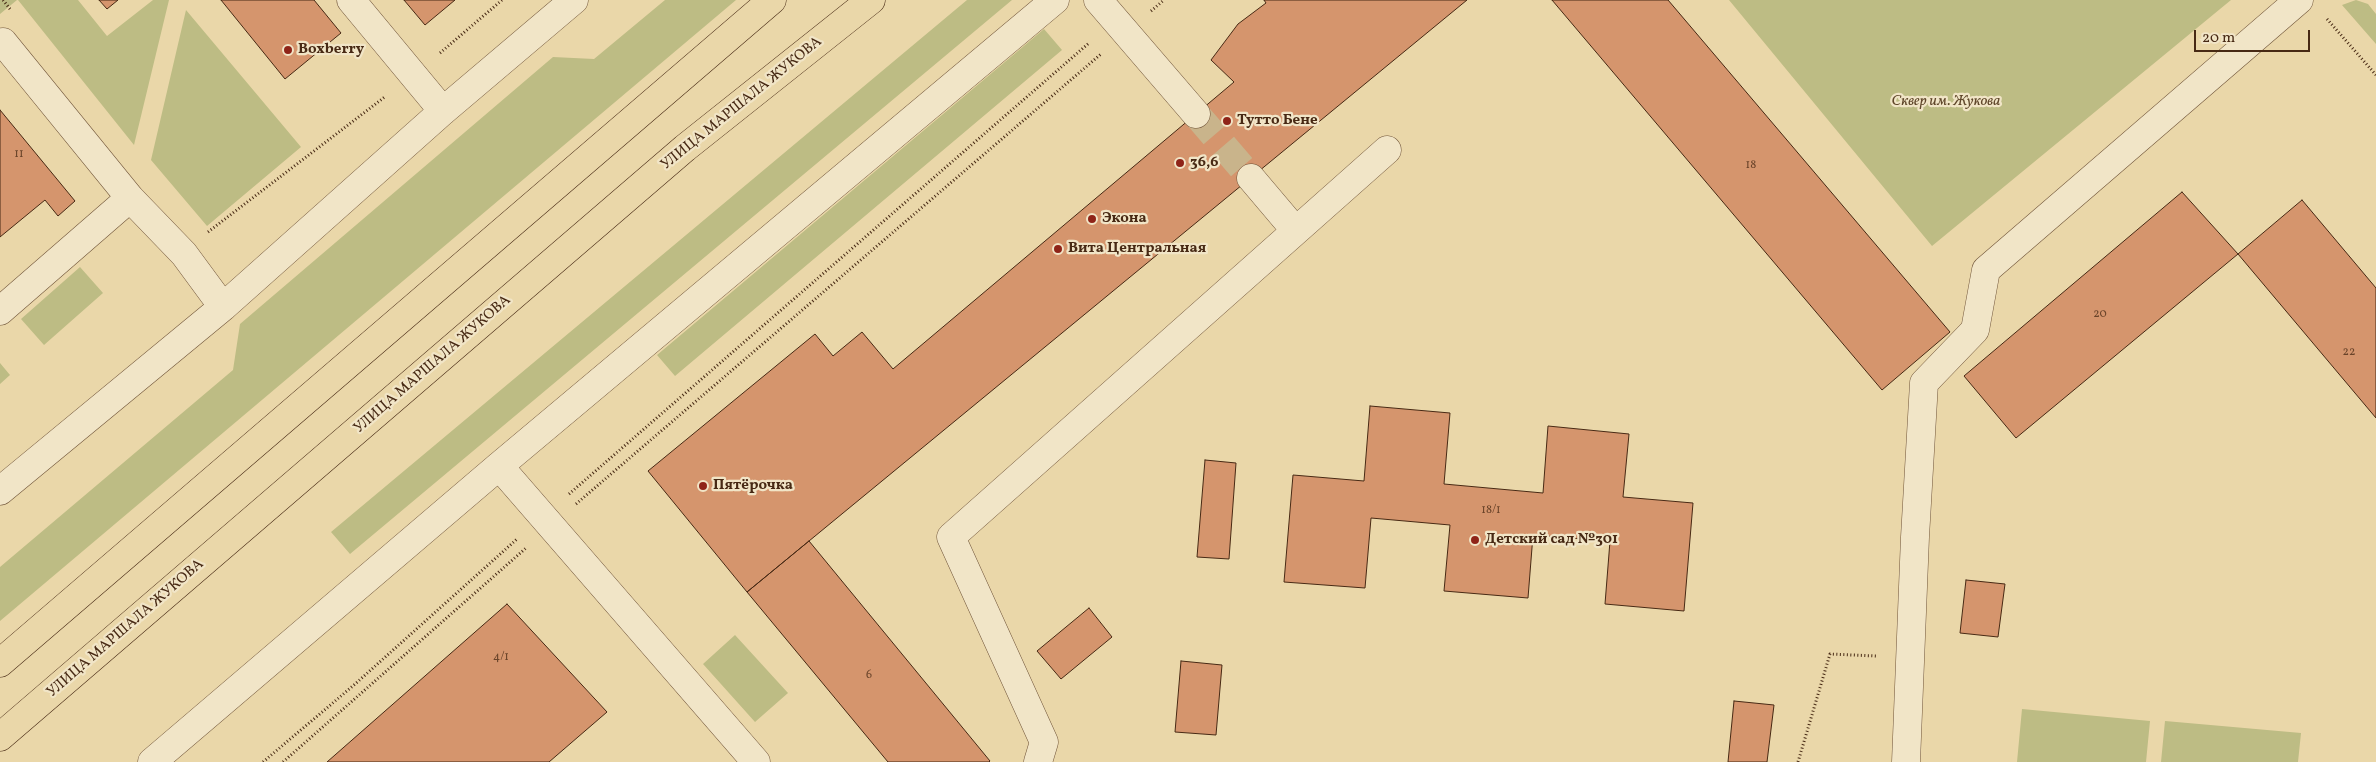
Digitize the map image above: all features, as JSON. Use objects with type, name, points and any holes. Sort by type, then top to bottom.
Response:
[{"type":"main road","points":[[0,663],[772,0]]},
{"type":"main road","name":"УЛИЦА МАРШАЛА ЖУКОВА","points":[[0,737],[678,154],[871,0]]},
{"type":"street","points":[[351,0],[443,111]]},
{"type":"street","points":[[0,491],[223,307],[443,111],[574,0]]},
{"type":"street","points":[[152,762],[499,466],[1055,0]]},
{"type":"street","points":[[1098,0],[1196,114]]},
{"type":"street","points":[[1906,762],[1924,383],[1975,330],[1986,270],[2311,7]]},
{"type":"street","points":[[0,45],[3,42],[130,198],[184,254],[223,307]]},
{"type":"street","points":[[1038,762],[1044,742],[951,538],[1387,150]]},
{"type":"street","points":[[1251,178],[1295,230]]},
{"type":"street","points":[[0,311],[130,198]]},
{"type":"street","points":[[499,466],[756,762]]},
{"type":"path","points":[[184,254],[202,237],[413,75],[502,0]]},
{"type":"path","points":[[263,762],[546,522],[1120,27],[1164,0]]},
{"type":"path","points":[[2311,7],[2376,75]]},
{"type":"path","points":[[283,762],[546,522],[1120,27]]},
{"type":"path","points":[[1798,762],[1830,654],[1910,658]]},
{"type":"green space","points":[[0,0],[17,0],[0,14]]},
{"type":"green space","points":[[18,0],[78,0],[107,36],[153,0],[169,0],[134,145]]},
{"type":"green space","points":[[665,0],[736,0],[0,621],[0,567],[233,370],[240,324],[553,57],[594,59]]},
{"type":"green space","points":[[967,0],[1012,0],[350,554],[331,532]]},
{"type":"green space","name":"Сквер им. Жукова","points":[[1729,0],[2231,0],[1932,246]]},
{"type":"green space","points":[[2356,0],[2368,4],[2376,14],[2376,44],[2342,5]]},
{"type":"green space","points":[[186,10],[301,147],[207,226],[151,160]]},
{"type":"green space","points":[[1044,29],[1062,50],[675,376],[657,355]]},
{"type":"green space","points":[[80,267],[103,293],[44,345],[21,319]]},
{"type":"green space","points":[[0,363],[10,375],[0,384]]},
{"type":"green space","points":[[735,635],[788,693],[755,722],[703,664]]},
{"type":"green space","points":[[2022,709],[2150,721],[2146,762],[2017,762]]},
{"type":"green space","points":[[2165,721],[2301,733],[2298,762],[2161,762]]},
{"type":"building","points":[[99,0],[118,0],[107,9]]},
{"type":"building","points":[[221,0],[314,0],[341,33],[285,79]]},
{"type":"building","points":[[404,0],[455,0],[425,25]]},
{"type":"building","points":[[1264,0],[1467,0],[747,592],[648,471],[815,334],[833,356],[862,332],[893,369],[1234,82],[1211,60],[1238,24],[1266,3]]},
{"type":"building","points":[[1552,0],[1668,0],[1950,332],[1882,390]]},
{"type":"building","points":[[0,110],[75,201],[58,216],[45,200],[0,237]]},
{"type":"building","points":[[2182,192],[2238,254],[2016,438],[1964,376]]},
{"type":"building","points":[[2302,200],[2376,288],[2376,418],[2238,254]]},
{"type":"building","points":[[1370,406],[1450,413],[1444,484],[1543,493],[1548,426],[1629,434],[1623,497],[1693,503],[1684,611],[1605,604],[1610,541],[1533,535],[1528,598],[1444,591],[1450,525],[1371,518],[1365,588],[1284,582],[1293,475],[1364,481]]},
{"type":"building","points":[[1205,460],[1236,463],[1229,559],[1197,557]]},
{"type":"building","points":[[809,541],[989,762],[888,762],[747,592]]},
{"type":"building","points":[[1966,580],[2005,584],[1998,637],[1960,633]]},
{"type":"building","points":[[507,604],[607,712],[549,762],[327,762]]},
{"type":"building","points":[[1089,608],[1112,637],[1061,679],[1037,651]]},
{"type":"building","points":[[1181,661],[1222,665],[1216,735],[1175,732]]},
{"type":"building","points":[[1734,701],[1774,705],[1767,762],[1728,762]]},
{"type":"tunnel","points":[[1196,114],[1251,178]]},
{"type":"place","name":"Boxberry","points":[[288,50]]},
{"type":"place","name":"Тутто Бене","points":[[1227,121]]},
{"type":"place","name":"36,6","points":[[1180,163]]},
{"type":"place","name":"Экона","points":[[1092,219]]},
{"type":"place","name":"Вита Центральная","points":[[1058,249]]},
{"type":"place","name":"Пятёрочка","points":[[703,486]]},
{"type":"place","name":"Детский сад №301","points":[[1475,540]]}]
